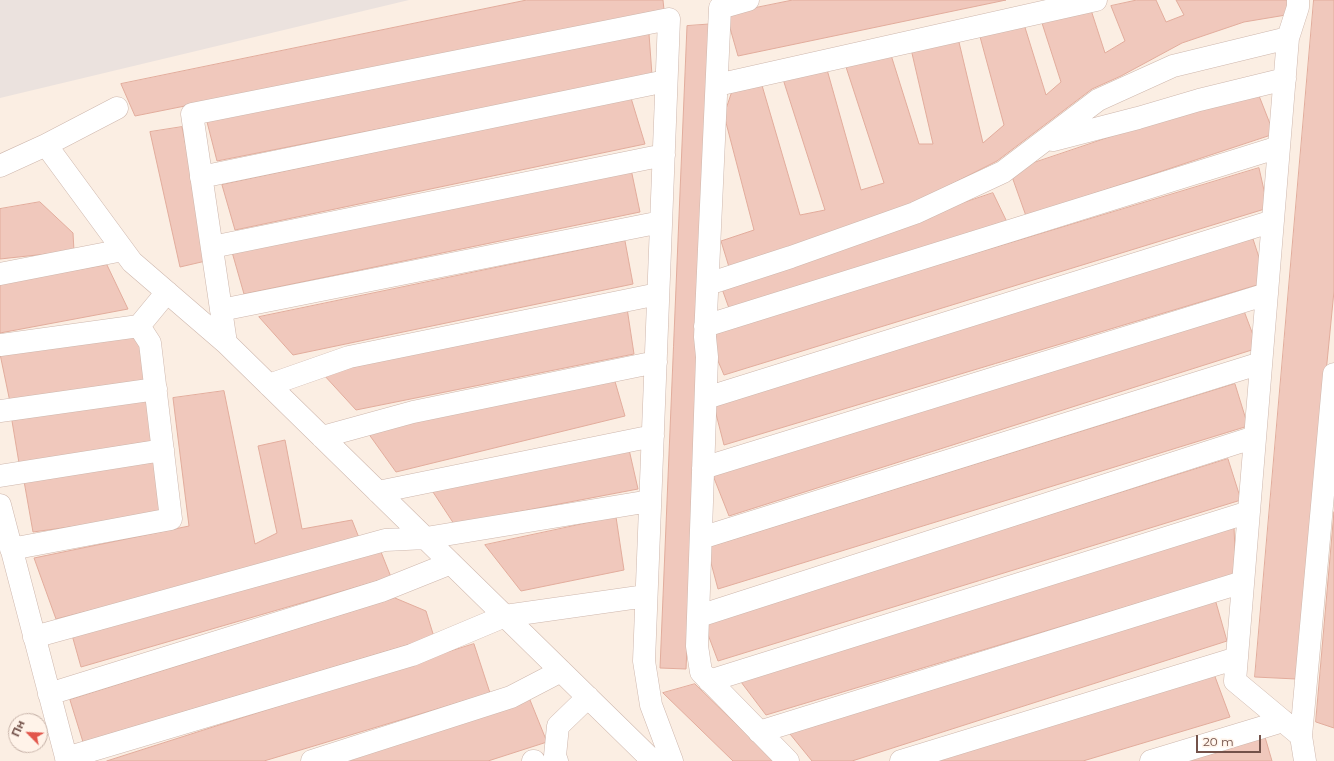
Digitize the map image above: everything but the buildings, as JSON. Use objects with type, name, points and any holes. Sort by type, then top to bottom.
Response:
[{"type":"street","points":[[748,0],[720,8],[705,326],[707,357],[706,398],[697,646],[700,672],[788,761]]},
{"type":"street","points":[[717,85],[1096,0]]},
{"type":"street","points":[[1298,0],[1298,7],[1288,38],[1235,681],[1301,736]]},
{"type":"street","points":[[226,343],[192,114],[669,19],[644,661],[651,706],[672,761]]},
{"type":"street","points":[[708,284],[791,257],[915,213],[1003,172],[1098,100],[1173,66],[1288,38]]},
{"type":"street","points":[[1042,143],[1138,118],[1199,100],[1285,79]]},
{"type":"street","points":[[201,177],[666,81]]},
{"type":"street","points":[[0,166],[46,145],[117,108]]},
{"type":"street","points":[[46,145],[132,262],[226,343],[653,761]]},
{"type":"street","points":[[705,326],[1279,147]]},
{"type":"street","points":[[212,247],[664,155]]},
{"type":"street","points":[[706,398],[1273,221]]},
{"type":"street","points":[[221,310],[661,222]]},
{"type":"street","points":[[0,274],[123,250]]},
{"type":"street","points":[[0,345],[138,326],[167,292]]},
{"type":"street","points":[[269,385],[349,357],[658,294]]},
{"type":"street","points":[[703,468],[1267,294]]},
{"type":"street","points":[[11,550],[171,520],[150,343],[138,326]]},
{"type":"street","points":[[322,437],[412,412],[656,362]]},
{"type":"street","points":[[701,538],[1261,363]]},
{"type":"street","points":[[1306,761],[1301,736],[1334,374]]},
{"type":"street","points":[[0,411],[156,389]]},
{"type":"street","points":[[378,492],[653,436]]},
{"type":"street","points":[[699,616],[1255,437]]},
{"type":"street","points":[[0,476],[163,450]]},
{"type":"street","points":[[34,637],[385,540],[426,538],[650,501]]},
{"type":"street","points":[[0,505],[66,760],[412,655],[505,616],[646,596]]},
{"type":"street","points":[[709,681],[1249,512]]},
{"type":"street","points":[[49,694],[381,591],[451,563]]},
{"type":"street","points":[[759,732],[1243,582]]},
{"type":"street","points":[[901,761],[1237,658]]},
{"type":"street","points":[[312,761],[512,697],[561,671]]},
{"type":"street","points":[[557,761],[558,726],[588,697]]},
{"type":"street","points":[[1151,761],[1283,721]]},
{"type":"shaded area","points":[[0,0],[409,0],[0,98]]}]
